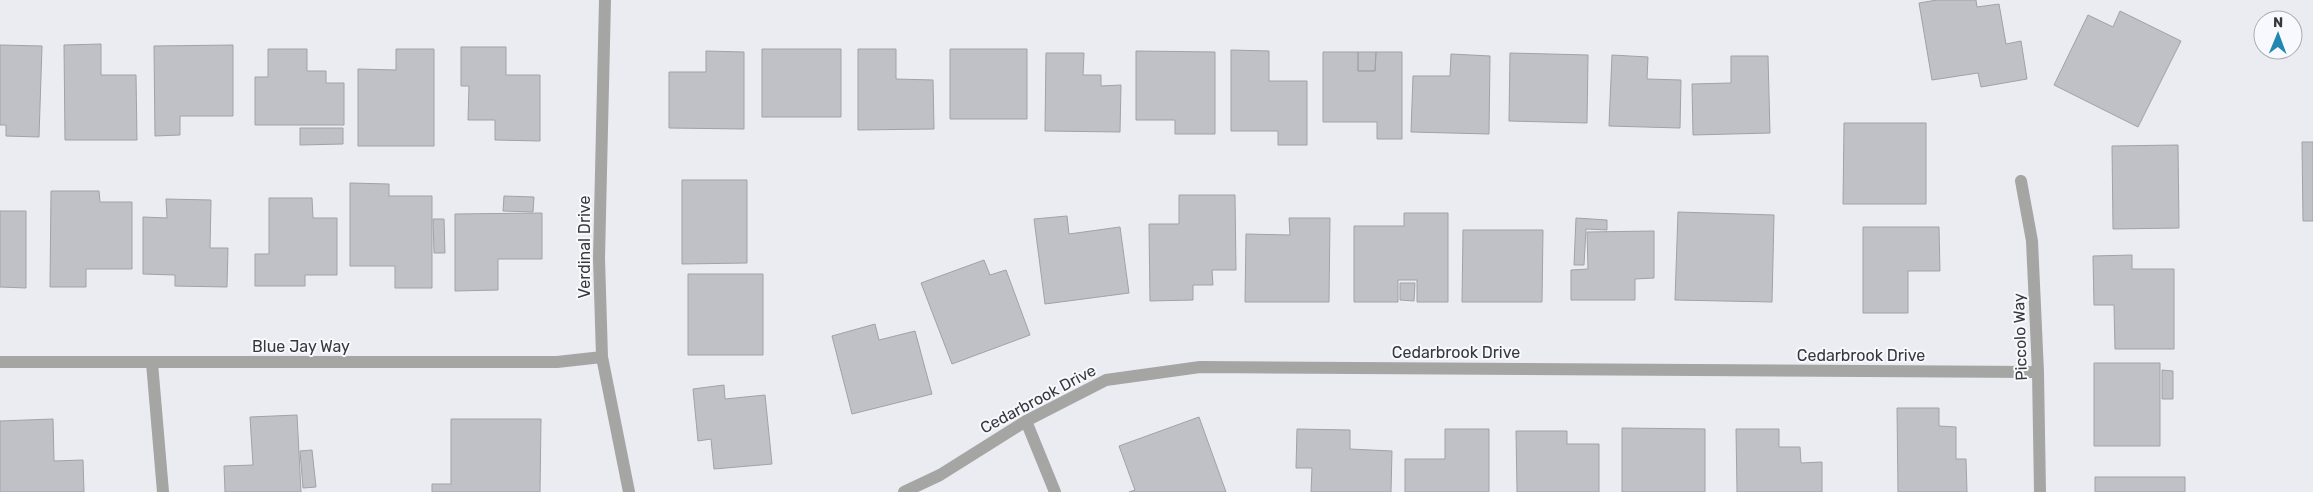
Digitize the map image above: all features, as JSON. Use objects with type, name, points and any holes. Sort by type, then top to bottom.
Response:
[{"type":"street","name":"Verdinal Drive","points":[[605,0],[599,258],[602,357],[629,492]]},
{"type":"street","name":"Piccolo Way","points":[[2021,181],[2032,241],[2038,372],[2040,492]]},
{"type":"street","name":"Blue Jay Way","points":[[0,362],[547,362],[602,357]]},
{"type":"street","points":[[152,363],[163,492]]},
{"type":"street","name":"Cedarbrook Drive","points":[[904,492],[940,475],[1026,421],[1106,380],[1200,367],[2038,372]]},
{"type":"street","points":[[1026,421],[1055,492]]},
{"type":"building","points":[[1937,0],[1976,0],[1977,7],[1999,4],[2006,44],[2021,41],[2027,79],[1981,87],[1978,73],[1932,80],[1919,3]]},
{"type":"building","points":[[2120,11],[2181,41],[2138,127],[2054,85],[2088,15],[2113,27]]},
{"type":"building","points":[[101,44],[101,75],[136,75],[137,140],[65,140],[64,45]]},
{"type":"building","points":[[0,45],[42,46],[39,137],[6,136],[6,125],[0,125]]},
{"type":"building","points":[[233,45],[233,116],[180,116],[180,135],[155,136],[154,46]]},
{"type":"building","points":[[461,47],[506,47],[506,75],[540,75],[540,141],[495,140],[495,120],[468,120],[469,86],[461,86]]},
{"type":"building","points":[[268,49],[307,49],[307,71],[326,71],[326,83],[344,83],[344,125],[255,125],[255,77],[268,77]]},
{"type":"building","points":[[396,49],[434,49],[434,146],[358,146],[358,69],[396,70]]},
{"type":"building","points":[[762,49],[841,49],[841,117],[762,117]]},
{"type":"building","points":[[858,49],[896,49],[896,79],[933,80],[934,129],[858,130]]},
{"type":"building","points":[[950,49],[1027,49],[1027,119],[950,119]]},
{"type":"building","points":[[1231,50],[1269,51],[1269,81],[1307,81],[1307,145],[1278,145],[1278,131],[1231,131]]},
{"type":"building","points":[[706,51],[744,52],[744,129],[669,128],[669,72],[706,72]]},
{"type":"building","points":[[1136,51],[1215,52],[1215,134],[1175,134],[1175,120],[1136,120]]},
{"type":"building","points":[[1323,52],[1358,52],[1358,71],[1375,71],[1376,52],[1402,52],[1402,139],[1377,139],[1377,122],[1323,122]]},
{"type":"building","points":[[1358,52],[1376,52],[1375,71],[1358,71]]},
{"type":"building","points":[[1046,53],[1084,53],[1083,75],[1101,75],[1101,86],[1121,85],[1120,132],[1045,131]]},
{"type":"building","points":[[1510,53],[1588,55],[1587,123],[1509,121]]},
{"type":"building","points":[[1451,54],[1490,56],[1489,134],[1411,132],[1413,76],[1450,76]]},
{"type":"building","points":[[1612,55],[1648,57],[1647,79],[1681,80],[1680,128],[1609,126]]},
{"type":"building","points":[[1731,56],[1768,56],[1770,133],[1693,135],[1692,84],[1731,83]]},
{"type":"building","points":[[1844,123],[1926,123],[1926,204],[1843,204]]},
{"type":"building","points":[[300,128],[343,128],[343,144],[300,145]]},
{"type":"building","points":[[2302,142],[2313,142],[2313,221],[2303,221]]},
{"type":"building","points":[[2178,145],[2179,228],[2113,229],[2112,146]]},
{"type":"building","points":[[682,180],[747,180],[747,263],[682,264]]},
{"type":"building","points":[[350,183],[389,184],[389,196],[432,196],[432,288],[395,288],[395,266],[350,266]]},
{"type":"building","points":[[51,191],[99,191],[100,202],[132,202],[132,269],[86,269],[86,287],[50,287]]},
{"type":"building","points":[[1179,195],[1235,195],[1236,270],[1212,270],[1213,285],[1193,285],[1193,300],[1150,301],[1149,224],[1179,224]]},
{"type":"building","points":[[504,196],[534,197],[533,212],[503,211]]},
{"type":"building","points":[[269,198],[312,198],[313,218],[337,218],[337,275],[305,275],[305,286],[255,286],[255,254],[269,254]]},
{"type":"building","points":[[166,199],[211,200],[210,248],[228,248],[227,287],[175,286],[175,275],[143,274],[143,217],[167,218]]},
{"type":"building","points":[[0,211],[26,211],[26,288],[0,287]]},
{"type":"building","points":[[1678,212],[1774,215],[1772,302],[1675,300]]},
{"type":"building","points":[[542,213],[542,259],[498,259],[498,290],[455,291],[455,214]]},
{"type":"building","points":[[1404,213],[1448,213],[1448,302],[1417,302],[1417,280],[1398,280],[1398,302],[1354,302],[1354,226],[1404,226]]},
{"type":"building","points":[[1067,216],[1069,234],[1120,227],[1129,293],[1045,304],[1034,219]]},
{"type":"building","points":[[1289,218],[1330,218],[1329,302],[1245,302],[1246,234],[1290,235]]},
{"type":"building","points":[[1576,218],[1607,220],[1607,230],[1586,229],[1584,265],[1574,265]]},
{"type":"building","points":[[433,219],[444,219],[445,253],[434,253]]},
{"type":"building","points":[[1863,227],[1939,227],[1940,271],[1908,271],[1908,313],[1863,313]]},
{"type":"building","points":[[1463,230],[1543,230],[1542,302],[1462,302]]},
{"type":"building","points":[[1654,231],[1654,278],[1635,279],[1635,300],[1571,300],[1571,270],[1588,269],[1587,232]]},
{"type":"building","points":[[2132,255],[2132,269],[2174,269],[2174,349],[2115,349],[2114,305],[2094,305],[2093,256]]},
{"type":"building","points":[[984,260],[990,275],[1006,270],[1030,335],[952,364],[921,283]]},
{"type":"building","points":[[688,274],[763,274],[763,355],[688,355]]},
{"type":"building","points":[[1400,283],[1415,283],[1414,301],[1400,300]]},
{"type":"building","points":[[875,324],[879,340],[915,331],[932,394],[852,414],[832,336]]},
{"type":"building","points":[[2094,363],[2160,363],[2160,446],[2094,446]]},
{"type":"building","points":[[2162,370],[2173,371],[2173,399],[2162,399]]},
{"type":"building","points":[[724,385],[725,399],[765,395],[772,464],[714,469],[711,439],[698,441],[693,389]]},
{"type":"building","points":[[1897,408],[1939,408],[1939,426],[1956,427],[1956,459],[1966,459],[1967,492],[1898,492]]},
{"type":"building","points":[[297,415],[301,492],[225,492],[224,466],[253,465],[250,417]]},
{"type":"building","points":[[1199,417],[1226,492],[1129,492],[1135,490],[1119,446]]},
{"type":"building","points":[[53,419],[54,461],[83,460],[84,492],[0,492],[0,421]]},
{"type":"building","points":[[451,419],[541,419],[540,492],[432,492],[432,484],[451,484]]},
{"type":"building","points":[[1622,428],[1705,429],[1705,492],[1622,492]]},
{"type":"building","points":[[1297,429],[1350,430],[1350,449],[1392,451],[1391,492],[1311,492],[1312,468],[1296,468]]},
{"type":"building","points":[[1445,429],[1489,429],[1489,492],[1405,492],[1405,459],[1445,459]]},
{"type":"building","points":[[1736,429],[1779,429],[1779,447],[1800,447],[1801,463],[1822,462],[1822,492],[1737,492]]},
{"type":"building","points":[[1516,431],[1567,431],[1567,444],[1599,444],[1599,492],[1517,492]]},
{"type":"building","points":[[312,450],[316,487],[303,488],[300,451]]},
{"type":"building","points":[[2095,477],[2185,477],[2185,492],[2095,492]]}]
